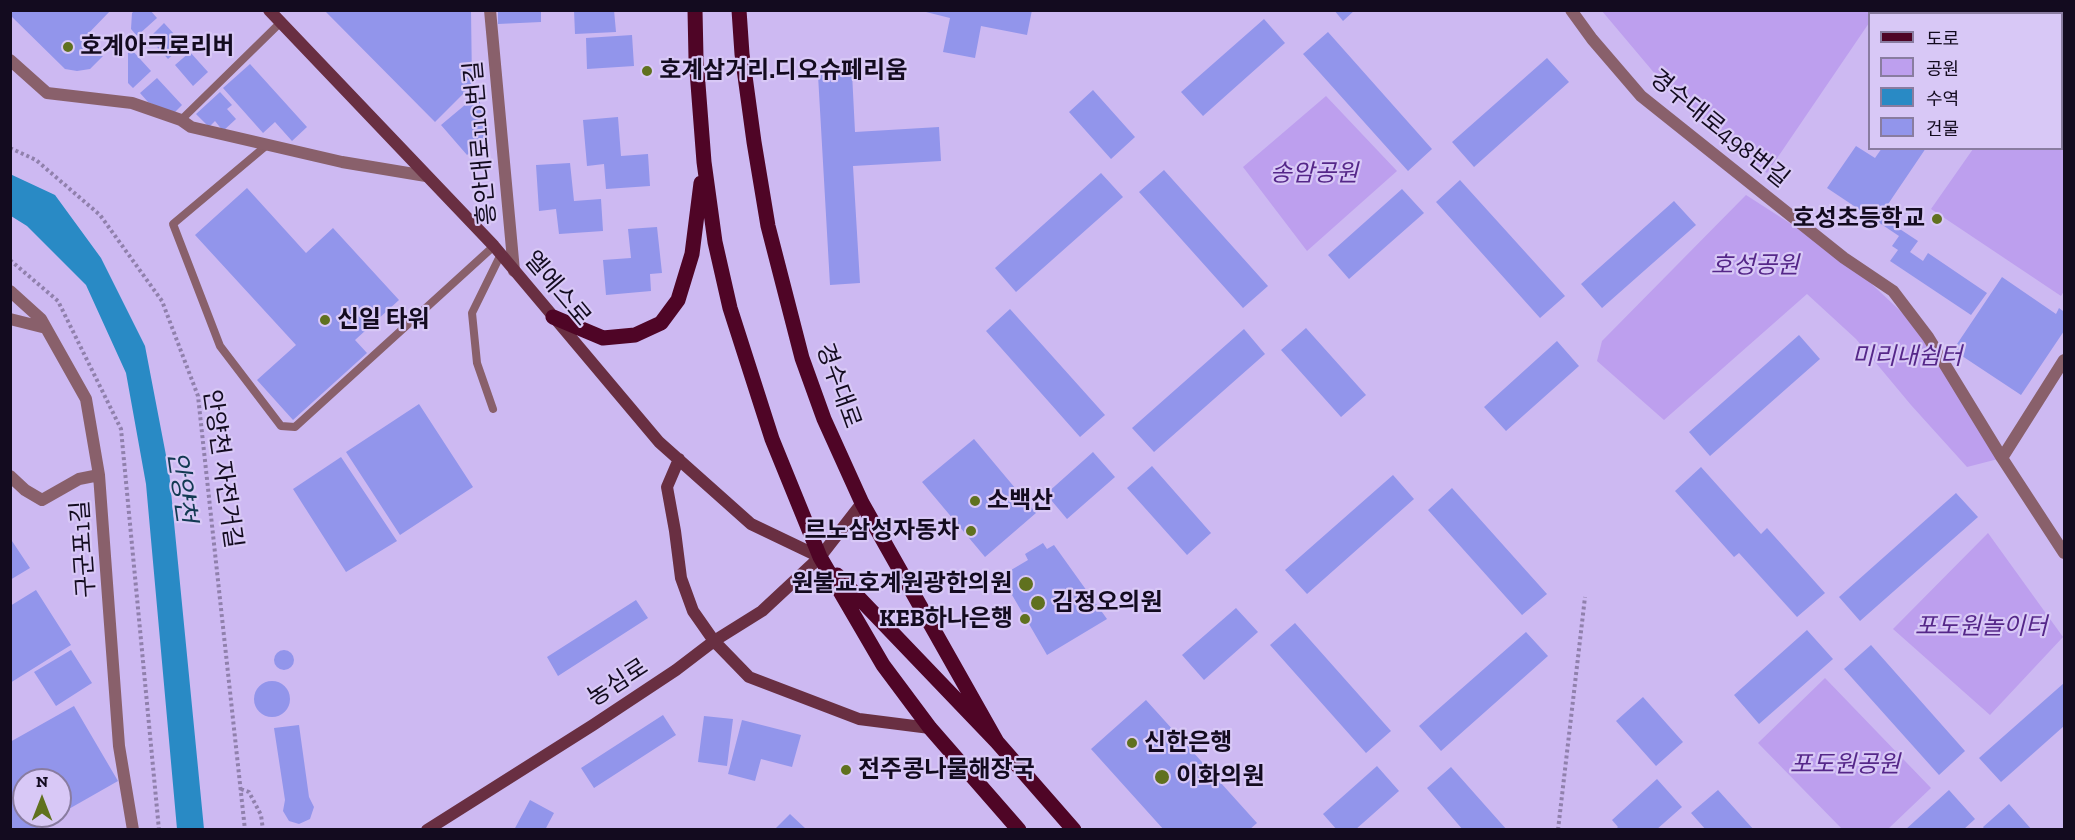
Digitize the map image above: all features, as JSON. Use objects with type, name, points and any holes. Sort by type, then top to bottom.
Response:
[{"type":"main road","points":[[690,10],[696,58]]},
{"type":"main road","name":"경수대로","points":[[695,10],[696,58],[704,162],[715,242],[730,308],[772,439],[820,557],[883,665],[930,728],[1019,830]]},
{"type":"main road","name":"경수대로","points":[[741,10],[742,54],[768,226],[802,358],[824,419],[862,503],[997,742]]},
{"type":"main road","points":[[553,317],[603,338],[635,335],[661,323],[678,300],[692,254],[704,162]]},
{"type":"main road","name":"경수대로","points":[[820,557],[997,742],[1074,830]]},
{"type":"street","name":"엘에스로","points":[[269,10],[498,250],[659,442],[751,524],[820,557]]},
{"type":"street","name":"흥안대로110번길","points":[[490,10],[514,271]]},
{"type":"street","name":"경수대로498번길","points":[[1571,10],[1592,39],[1641,96],[1844,258],[1893,291],[1928,337],[2002,458],[2064,553]]},
{"type":"street","points":[[10,60],[47,93],[132,103],[181,120],[191,127],[342,162],[426,177]]},
{"type":"street","name":"구군포1길","points":[[10,291],[40,319],[86,399],[99,475],[119,746],[133,830]]},
{"type":"street","points":[[10,319],[46,328]]},
{"type":"street","points":[[2002,458],[2064,360]]},
{"type":"street","points":[[679,459],[667,487],[681,578],[693,611],[714,641],[749,677],[859,719],[930,728]]},
{"type":"street","points":[[10,476],[25,490],[42,500],[79,479],[99,475]]},
{"type":"street","name":"농심로","points":[[428,830],[667,676],[714,641],[762,611],[820,557],[862,503]]},
{"type":"lane","points":[[181,120],[280,23]]},
{"type":"lane","points":[[267,145],[173,224],[220,346],[281,426],[295,427],[498,250]]},
{"type":"lane","points":[[493,409],[477,363],[472,313],[498,250]]},
{"type":"path","name":"안양천 자전거길","points":[[10,148],[36,160],[100,215],[162,302],[198,396],[245,830]]},
{"type":"path","points":[[1558,830],[1585,597]]},
{"type":"path","points":[[241,789],[249,792],[261,815],[263,830]]},
{"type":"green space","points":[[1602,11],[1878,11],[1868,12],[1868,24],[1767,173],[1677,100]]},
{"type":"green space","points":[[2063,46],[2064,291],[2061,296],[1931,209],[1972,150],[2063,150]]},
{"type":"green space","name":"송암공원","points":[[1326,96],[1397,171],[1307,251],[1243,167]]},
{"type":"green space","name":"호성공원","points":[[1746,195],[1844,258],[1928,337],[2002,458],[1967,467],[1856,339],[1807,294],[1664,420],[1597,361],[1602,341]]},
{"type":"green space","name":"포도원놀이터","points":[[1988,533],[2063,637],[1990,715],[1893,629]]},
{"type":"green space","name":"포도원공원","points":[[1825,678],[1931,788],[1888,829],[1842,829],[1758,743]]},
{"type":"water","points":[[10,174],[55,195],[101,258],[145,346],[169,471],[204,829],[177,829],[146,484],[126,373],[86,285],[27,226],[11,216]]},
{"type":"building","name":"호계아크로리버","points":[[10,10],[111,10],[84,38],[103,56],[90,69],[77,71],[65,69],[10,15]]},
{"type":"building","points":[[135,10],[150,10],[157,18],[137,36],[131,29],[132,13]]},
{"type":"building","points":[[324,10],[471,10],[472,85],[435,122]]},
{"type":"building","points":[[498,10],[541,10],[541,22],[498,24]]},
{"type":"building","points":[[574,10],[614,10],[616,32],[575,34]]},
{"type":"building","points":[[918,10],[1032,10],[1027,35],[981,26],[975,58],[943,52],[950,18]]},
{"type":"building","points":[[1334,10],[1355,10],[1343,21]]},
{"type":"building","points":[[1975,10],[2019,10],[2018,12],[1974,12]]},
{"type":"building","points":[[2046,10],[2064,10],[2064,23],[2063,12]]},
{"type":"building","points":[[1264,19],[1285,43],[1203,116],[1181,92]]},
{"type":"building","points":[[164,23],[184,45],[168,59],[149,38]]},
{"type":"building","points":[[1328,32],[1432,149],[1408,171],[1303,54]]},
{"type":"building","points":[[632,35],[634,66],[587,69],[586,38]]},
{"type":"building","points":[[131,49],[151,71],[133,88],[128,83],[128,51]]},
{"type":"building","points":[[190,52],[208,72],[193,86],[175,65]]},
{"type":"building","points":[[1547,58],[1569,82],[1474,167],[1452,142]]},
{"type":"building","points":[[250,64],[307,127],[292,141],[275,122],[263,133],[223,88]]},
{"type":"building","points":[[852,73],[855,132],[939,127],[941,161],[853,166],[860,283],[830,285],[818,75]]},
{"type":"building","points":[[157,78],[182,105],[173,114],[148,102],[140,93]]},
{"type":"building","points":[[1093,90],[1135,137],[1111,159],[1069,112]]},
{"type":"building","points":[[220,92],[232,105],[227,109],[236,119],[223,131],[215,121],[209,127],[196,114]]},
{"type":"building","points":[[478,94],[488,137],[467,155],[441,125]]},
{"type":"building","points":[[618,117],[621,156],[648,154],[650,186],[606,189],[604,164],[587,166],[583,120]]},
{"type":"building","points":[[1856,146],[1875,158],[1881,150],[1925,150],[1880,216],[1918,241],[1910,252],[1923,261],[1928,253],[1987,293],[1971,315],[1890,261],[1898,250],[1892,246],[1899,236],[1827,188]]},
{"type":"building","points":[[570,163],[574,201],[601,199],[603,231],[559,234],[556,209],[539,211],[536,165]]},
{"type":"building","points":[[1164,170],[1268,286],[1243,308],[1139,192]]},
{"type":"building","points":[[1101,173],[1123,197],[1016,292],[995,268]]},
{"type":"building","points":[[1460,180],[1565,296],[1540,318],[1436,202]]},
{"type":"building","name":"신일 타워","points":[[247,188],[306,253],[333,228],[399,300],[355,340],[367,353],[293,420],[257,380],[296,345],[195,235]]},
{"type":"building","points":[[1402,189],[1424,213],[1349,279],[1328,255]]},
{"type":"building","points":[[1674,201],[1696,225],[1602,308],[1581,284]]},
{"type":"building","points":[[657,227],[662,273],[650,274],[651,291],[606,295],[603,260],[631,258],[628,229]]},
{"type":"building","points":[[2002,277],[2056,314],[2059,308],[2063,311],[2064,309],[2064,331],[2021,395],[1953,350]]},
{"type":"building","points":[[1010,309],[1105,415],[1080,437],[986,331]]},
{"type":"building","points":[[1306,328],[1366,395],[1341,417],[1281,350]]},
{"type":"building","points":[[1244,329],[1265,354],[1154,452],[1132,428]]},
{"type":"building","points":[[1799,335],[1820,359],[1710,456],[1689,432]]},
{"type":"building","points":[[1557,341],[1579,366],[1506,431],[1484,407]]},
{"type":"building","points":[[419,404],[473,487],[400,535],[346,452]]},
{"type":"building","points":[[974,439],[1036,513],[985,557],[922,482]]},
{"type":"building","points":[[1093,452],[1115,477],[1067,519],[1046,494]]},
{"type":"building","points":[[341,457],[397,541],[346,572],[293,489]]},
{"type":"building","points":[[1152,466],[1211,533],[1187,555],[1127,488]]},
{"type":"building","points":[[1701,467],[1761,534],[1767,528],[1825,593],[1797,617],[1739,553],[1734,557],[1675,491]]},
{"type":"building","points":[[1393,475],[1414,499],[1307,594],[1285,570]]},
{"type":"building","points":[[1452,488],[1547,594],[1522,615],[1428,510]]},
{"type":"building","points":[[1956,493],[1978,517],[1860,621],[1839,597]]},
{"type":"building","points":[[10,538],[30,568],[10,580]]},
{"type":"building","points":[[1043,543],[1047,549],[1054,545],[1107,619],[1047,655],[1001,576],[1028,560],[1025,554]]},
{"type":"building","points":[[36,590],[71,645],[10,683],[10,606]]},
{"type":"building","points":[[636,600],[648,618],[558,676],[547,657]]},
{"type":"building","points":[[1236,608],[1258,632],[1204,680],[1182,655]]},
{"type":"building","points":[[1295,623],[1391,731],[1366,753],[1270,645]]},
{"type":"building","points":[[1807,630],[1833,659],[1759,724],[1734,695]]},
{"type":"building","points":[[1526,632],[1548,656],[1441,751],[1419,726]]},
{"type":"building","points":[[1871,645],[1965,751],[1939,775],[1844,669]]},
{"type":"building","points":[[71,650],[92,683],[56,706],[34,672]]},
{"type":"building","points":[[284,650],[291,653],[294,660],[291,667],[284,670],[277,667],[274,660],[277,653]]},
{"type":"building","points":[[272,681],[285,686],[290,699],[285,712],[272,717],[259,712],[254,699],[259,686]]},
{"type":"building","points":[[2064,683],[2064,726],[2001,782],[1979,758]]},
{"type":"building","points":[[1643,697],[1683,742],[1656,766],[1616,721]]},
{"type":"building","points":[[1146,700],[1257,823],[1249,830],[1164,830],[1091,749]]},
{"type":"building","points":[[74,706],[118,781],[72,807],[72,768],[12,768],[12,828],[37,828],[10,830],[10,742]]},
{"type":"building","points":[[663,715],[676,735],[594,788],[581,768]]},
{"type":"building","points":[[704,716],[733,719],[727,766],[698,762]]},
{"type":"building","points":[[742,720],[801,735],[792,767],[761,759],[755,781],[728,774]]},
{"type":"building","points":[[299,725],[309,797],[314,807],[310,819],[299,824],[289,821],[283,811],[285,800],[274,728]]},
{"type":"building","points":[[1377,766],[1399,791],[1355,830],[1337,830],[1323,814]]},
{"type":"building","points":[[1451,767],[1507,830],[1463,830],[1427,788]]},
{"type":"building","points":[[1657,779],[1682,807],[1656,830],[1615,830],[1618,827],[1612,820]]},
{"type":"building","points":[[1718,790],[1754,830],[1706,830],[1691,813]]},
{"type":"building","points":[[1949,790],[1975,819],[1963,830],[1905,830]]},
{"type":"building","points":[[530,800],[554,813],[545,830],[514,830]]},
{"type":"building","points":[[2009,804],[2032,830],[1985,830],[1983,827]]},
{"type":"building","points":[[790,814],[807,830],[774,830]]},
{"type":"place","name":"호계아크로리버","points":[[68,47]]},
{"type":"place","name":"호계삼거리.디오슈페리움","points":[[647,71]]},
{"type":"place","name":"호성초등학교","points":[[1937,219]]},
{"type":"place","name":"신일 타워","points":[[325,320]]},
{"type":"place","name":"소백산","points":[[975,501]]},
{"type":"place","name":"르노삼성자동차","points":[[971,531]]},
{"type":"place","name":"원불교호계원광한의원","points":[[1026,584]]},
{"type":"place","name":"김정오의원","points":[[1038,603]]},
{"type":"place","name":"KEB하나은행","points":[[1025,619]]},
{"type":"place","name":"신한은행","points":[[1132,743]]},
{"type":"place","name":"전주콩나물해장국","points":[[846,770]]},
{"type":"place","name":"이화의원","points":[[1162,777]]},
{"type":"park label","name":"미리내쉼터","points":[[1907,357]]},
{"type":"water label","name":"안양천","points":[[181,487]]}]
